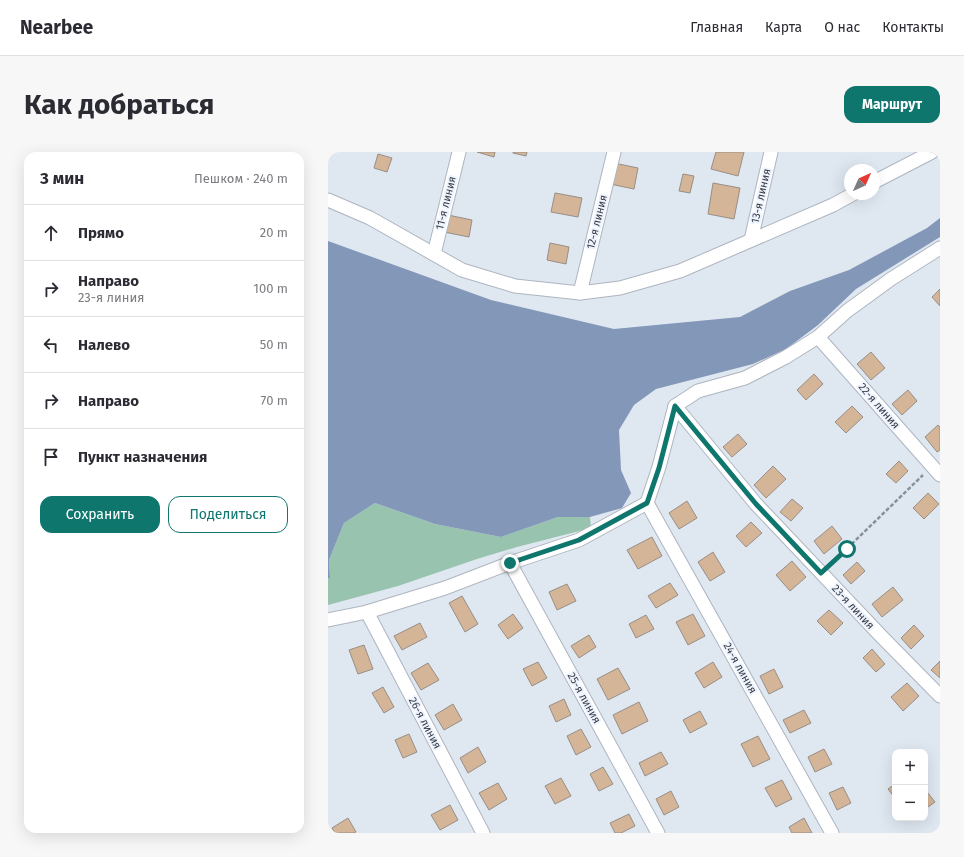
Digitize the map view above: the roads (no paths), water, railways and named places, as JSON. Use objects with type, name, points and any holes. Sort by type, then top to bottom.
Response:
[{"type":"street","name":"11-я линия","points":[[434,254],[459,152]]},
{"type":"street","name":"12-я линия","points":[[580,293],[614,152]]},
{"type":"street","name":"13-я линия","points":[[751,240],[771,152]]},
{"type":"street","points":[[880,179],[925,154]]},
{"type":"street","points":[[328,200],[370,218],[462,270],[515,286],[580,293],[620,288],[680,271],[844,199]]},
{"type":"street","points":[[328,620],[366,612],[445,588],[510,563],[579,540],[647,503],[659,468],[675,406],[698,391],[744,378],[786,357],[818,338],[847,311],[891,279],[940,248]]},
{"type":"street","name":"22-я линия","points":[[818,338],[936,471]]},
{"type":"street","name":"23-я линия","points":[[675,406],[756,504],[940,696]]},
{"type":"street","name":"24-я линия","points":[[647,503],[832,833]]},
{"type":"street","name":"25-я линия","points":[[510,563],[658,833]]},
{"type":"street","name":"26-я линия","points":[[366,612],[483,833]]},
{"type":"water","points":[[940,218],[940,237],[856,289],[818,325],[786,349],[753,364],[656,389],[634,405],[619,430],[621,470],[631,493],[622,508],[590,517],[558,517],[501,537],[435,524],[375,503],[344,523],[329,560],[330,578],[328,578],[328,241],[491,300],[614,329],[740,317],[790,291],[849,270],[927,228]]}]
